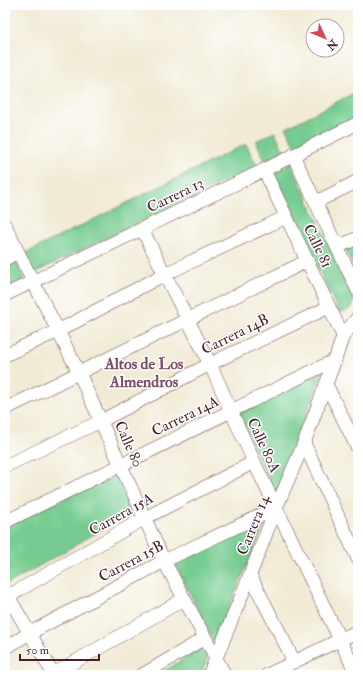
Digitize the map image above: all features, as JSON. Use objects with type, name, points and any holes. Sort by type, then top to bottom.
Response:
[{"type":"street","name":"Carrera 13","points":[[5,295],[264,170],[358,122]]},
{"type":"street","name":"Calle 81","points":[[293,155],[358,291]]},
{"type":"street","name":"Calle 81","points":[[264,170],[343,336]]},
{"type":"street","points":[[316,202],[358,181]]},
{"type":"street","points":[[5,355],[58,331],[165,274],[286,216]]},
{"type":"street","name":"Calle 80","points":[[5,225],[79,373],[164,561],[225,675]]},
{"type":"street","name":"Calle 80A","points":[[142,229],[210,364],[254,462],[357,675]]},
{"type":"street","points":[[337,247],[358,238]]},
{"type":"street","points":[[5,259],[18,252]]},
{"type":"street","points":[[5,409],[307,260]]},
{"type":"street","name":"Carrera 14B","points":[[5,466],[101,422],[210,364],[329,307]]},
{"type":"street","name":"Carrera 14","points":[[209,675],[276,508],[304,443],[343,336],[358,319]]},
{"type":"street","name":"Carrera 14A","points":[[5,522],[335,360]]},
{"type":"street","points":[[326,384],[358,449]]},
{"type":"street","points":[[304,443],[358,559]]},
{"type":"street","name":"Carrera 15A","points":[[6,595],[145,518],[254,462]]},
{"type":"street","name":"Carrera 15B","points":[[5,648],[164,561],[276,508]]},
{"type":"street","points":[[250,575],[294,661]]},
{"type":"street","points":[[6,595],[30,633],[53,675],[184,599]]},
{"type":"street","points":[[267,675],[358,631]]},
{"type":"street","points":[[142,675],[205,638]]},
{"type":"green space","points":[[358,91],[358,116],[296,148],[286,128]]},
{"type":"green space","points":[[275,132],[284,152],[265,161],[256,141]]},
{"type":"green space","points":[[246,144],[257,166],[34,273],[24,254]]},
{"type":"green space","points":[[291,164],[355,299],[353,305],[348,310],[339,312],[272,171]]},
{"type":"green space","points":[[358,242],[358,277],[345,248]]},
{"type":"green space","points":[[15,259],[24,280],[5,289],[5,264]]},
{"type":"green space","points":[[323,371],[276,495],[238,413]]},
{"type":"green space","points":[[116,474],[134,511],[8,584],[5,579],[5,527]]},
{"type":"green space","points":[[267,518],[214,643],[174,561]]},
{"type":"green space","points":[[203,647],[208,656],[200,675],[162,675],[161,673]]},
{"type":"district","name":"Altos de Los Almendros","points":[[144,372]]}]
